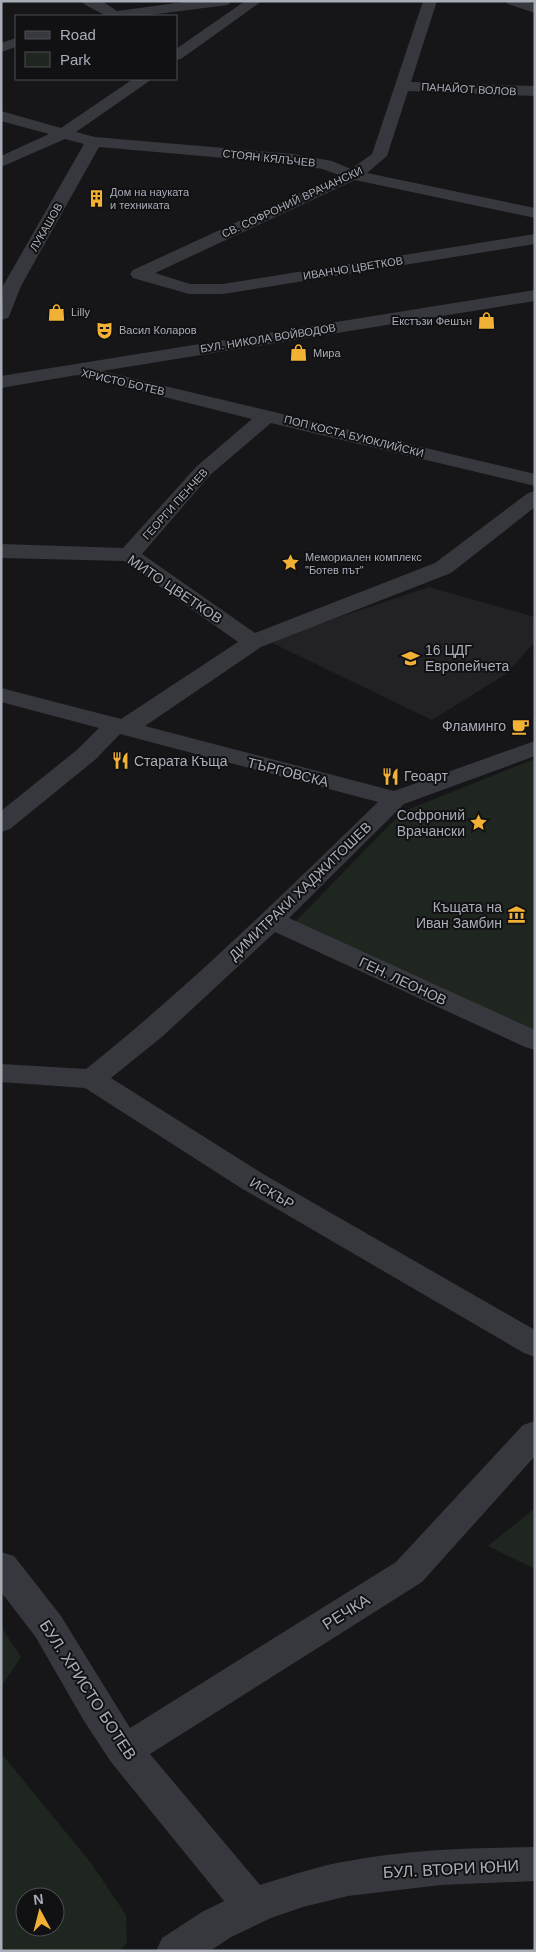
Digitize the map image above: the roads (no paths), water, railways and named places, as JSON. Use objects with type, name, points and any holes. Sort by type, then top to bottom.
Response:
[{"type":"street","points":[[88,1],[101,6],[112,15]]},
{"type":"street","points":[[121,15],[227,1]]},
{"type":"street","points":[[178,55],[255,1]]},
{"type":"street","name":"СВ. СОФРОНИЙ ВРАЧАНСКИ","points":[[171,284],[139,274],[353,175],[379,156],[404,86],[430,1]]},
{"type":"street","points":[[513,1],[535,9]]},
{"type":"street","points":[[1,48],[15,42]]},
{"type":"street","points":[[1,162],[63,134],[142,80]]},
{"type":"street","name":"ПАНАЙОТ ВОЛОВ","points":[[404,86],[535,92]]},
{"type":"street","name":"СТОЯН КЯЛЪЧЕВ","points":[[1,116],[94,142],[294,159],[326,165],[353,175],[535,212]]},
{"type":"street","name":"ЛУКАШОВ","points":[[1,314],[12,286],[94,142]]},
{"type":"street","name":"ИВАНЧО ЦВЕТКОВ","points":[[171,284],[189,289],[223,289],[535,239]]},
{"type":"street","name":"БУЛ. НИКОЛА ВОЙВОДОВ","points":[[1,382],[535,295]]},
{"type":"street","name":"ХРИСТО БОТЕВ","points":[[74,370],[172,393]]},
{"type":"street","name":"ПОП КОСТА БУЮКЛИЙСКИ","points":[[172,393],[535,480]]},
{"type":"street","name":"ГЕОРГИ ПЕНЧЕВ","points":[[129,555],[203,472],[268,415]]},
{"type":"street","points":[[1,824],[120,727],[154,710],[253,642],[443,568],[535,498]]},
{"type":"street","name":"МИТО ЦВЕТКОВ","points":[[1,551],[129,555],[253,642]]},
{"type":"street","name":"ТЪРГОВСКА","points":[[1,695],[395,799]]},
{"type":"street","name":"ДИМИТРАКИ ХАДЖИТОШЕВ","points":[[92,1079],[153,1030],[272,920],[395,799],[535,748]]},
{"type":"street","name":"ГЕН. ЛЕОНОВ","points":[[272,920],[535,1041]]},
{"type":"street","name":"ИСКЪР","points":[[1,1073],[92,1079],[252,1181],[535,1345]]},
{"type":"street","name":"РЕЧКА","points":[[124,1751],[409,1572],[535,1434]]},
{"type":"street","name":"БУЛ. ХРИСТО БОТЕВ","points":[[1,1566],[48,1626],[97,1710],[124,1751],[252,1906]]},
{"type":"street","name":"БУЛ. ВТОРИ ЮНИ","points":[[176,1951],[220,1922],[252,1906],[331,1881],[386,1871],[441,1866],[535,1864]]},
{"type":"place","name":"Дом на науката и техниката","points":[[96,198]]},
{"type":"place","name":"Lilly","points":[[57,312]]},
{"type":"place","name":"Екстъзи Фешън","points":[[486,321]]},
{"type":"place","name":"Васил Коларов","points":[[105,330]]},
{"type":"place","name":"Мира","points":[[299,353]]},
{"type":"place","name":"Мемориален комплекс \"Ботев път\"","points":[[291,563]]},
{"type":"place","name":"16 ЦДГ Европейчета","points":[[411,658]]},
{"type":"place","name":"Фламинго","points":[[520,726]]},
{"type":"place","name":"Старата Къща","points":[[120,761]]},
{"type":"place","name":"Геоарт","points":[[390,776]]},
{"type":"place","name":"Софроний Врачански","points":[[479,823]]},
{"type":"place","name":"Къщата на Иван Замбин","points":[[516,915]]}]
